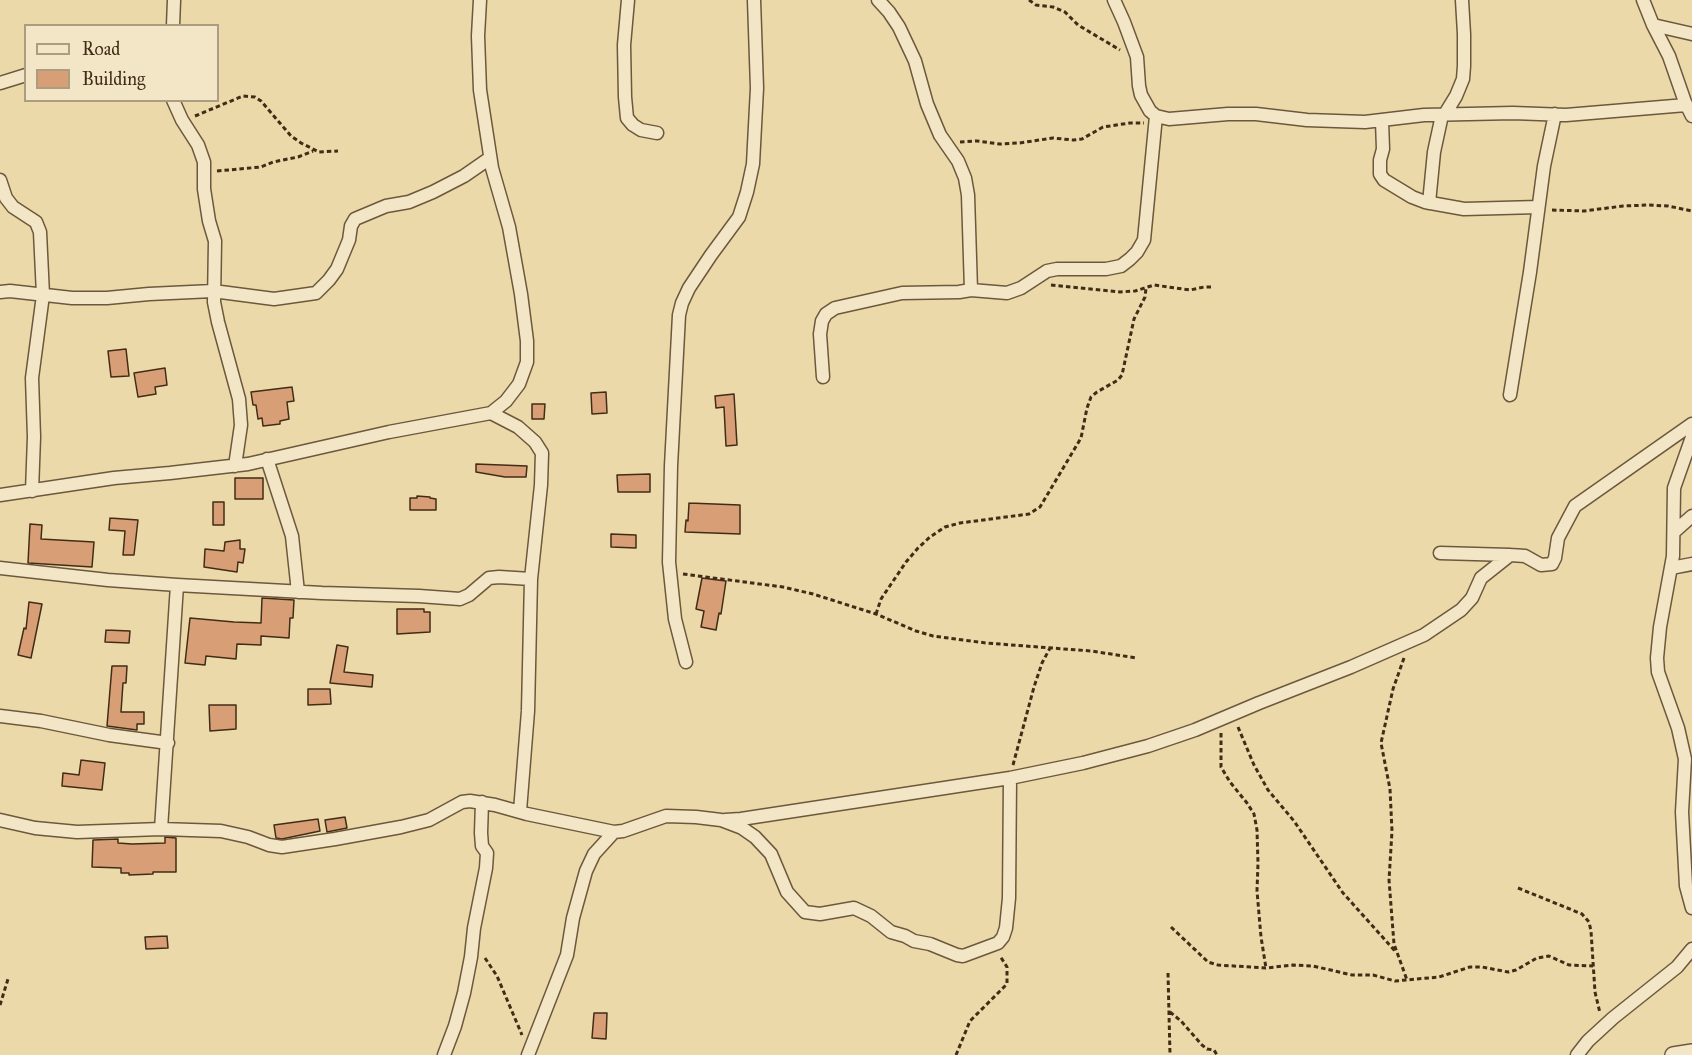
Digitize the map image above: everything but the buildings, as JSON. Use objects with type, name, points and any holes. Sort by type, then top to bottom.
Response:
[{"type":"street","points":[[173,24],[174,0]]},
{"type":"street","points":[[0,495],[114,478],[235,466],[389,432],[490,413],[506,401],[519,384],[526,363],[527,341],[509,227],[490,158],[480,90],[478,36],[480,0]]},
{"type":"street","points":[[628,0],[624,45],[627,118],[641,130],[657,133]]},
{"type":"street","points":[[686,662],[675,619],[669,573],[671,466],[679,315],[689,288],[739,217],[747,192],[754,153],[757,88],[754,0]]},
{"type":"street","points":[[878,0],[889,12],[908,46],[940,135],[958,161],[965,178],[968,195],[971,290]]},
{"type":"street","points":[[823,377],[820,357],[821,328],[826,314],[835,308],[902,293],[971,290],[1006,293],[1021,288],[1047,271],[1106,269],[1121,266],[1137,252],[1144,240],[1156,119],[1141,95],[1138,63],[1133,43],[1114,0]]},
{"type":"street","points":[[1429,203],[1434,152],[1443,115],[1456,96],[1462,79],[1464,34],[1462,0]]},
{"type":"street","points":[[1156,119],[1256,114],[1336,122],[1382,121],[1443,115],[1612,112],[1689,106],[1669,56],[1642,0]]},
{"type":"street","points":[[1653,25],[1692,34]]},
{"type":"street","points":[[0,83],[24,76]]},
{"type":"street","points":[[174,102],[198,145],[204,162],[206,205],[215,241],[213,291],[218,322],[239,399],[241,425],[235,466]]},
{"type":"street","points":[[1510,395],[1544,166],[1555,114]]},
{"type":"street","points":[[1382,121],[1383,149],[1380,174],[1394,187],[1429,203],[1464,209],[1538,209]]},
{"type":"street","points":[[0,292],[10,291],[72,298],[107,298],[213,291],[274,299],[316,293],[337,268],[349,240],[351,226],[356,219],[386,206],[409,202],[433,192],[464,176],[490,158]]},
{"type":"street","points":[[0,180],[6,198],[13,207],[36,222],[40,232],[43,295],[32,378],[34,437],[32,491]]},
{"type":"street","points":[[490,413],[518,427],[535,442],[542,453],[531,579],[528,711],[520,812]]},
{"type":"street","points":[[1440,553],[1525,556],[1541,565],[1552,564],[1556,558],[1558,538],[1562,527],[1575,506],[1692,424]]},
{"type":"street","points":[[1692,437],[1674,488],[1673,556],[1660,627],[1657,658],[1658,672],[1684,751],[1682,812],[1686,886],[1692,908]]},
{"type":"street","points":[[267,459],[292,536],[297,592]]},
{"type":"street","points":[[1674,532],[1692,516]]},
{"type":"street","points":[[0,820],[35,828],[77,832],[161,829],[221,831],[282,846],[336,840],[401,827],[429,820],[462,802],[470,801],[614,832],[666,816],[741,819],[1010,778],[1083,763],[1148,746],[1352,667],[1424,635],[1461,610],[1472,598],[1481,578],[1510,555]]},
{"type":"street","points":[[1671,568],[1692,564]]},
{"type":"street","points":[[0,568],[177,585],[460,599],[469,596],[489,578],[531,579]]},
{"type":"street","points":[[161,829],[177,585]]},
{"type":"street","points":[[0,716],[41,721],[110,735],[168,742]]},
{"type":"street","points":[[721,820],[742,828],[755,837],[771,854],[787,892],[805,912],[820,914],[854,908],[872,916],[891,932],[960,956],[998,943],[1006,928],[1009,898],[1010,778]]},
{"type":"street","points":[[444,1055],[464,993],[486,868],[487,853],[482,846],[481,833],[482,802]]},
{"type":"street","points":[[529,1053],[567,955],[573,918],[586,871],[594,854],[614,832]]},
{"type":"street","points":[[1577,1055],[1604,1026],[1677,967],[1692,949]]},
{"type":"street","points":[[1673,1055],[1692,1052]]},
{"type":"path","points":[[1029,0],[1036,5],[1053,7],[1065,12],[1078,25],[1138,63]]},
{"type":"path","points":[[182,120],[243,96],[255,97],[300,143],[320,152],[338,151]]},
{"type":"path","points":[[947,145],[969,141],[1000,144],[1053,138],[1073,140],[1103,127],[1156,119]]},
{"type":"path","points":[[204,172],[261,167],[314,150]]},
{"type":"path","points":[[1538,209],[1584,211],[1649,205],[1692,211]]},
{"type":"path","points":[[1028,282],[1120,292],[1135,291],[1154,285],[1190,290],[1213,287]]},
{"type":"path","points":[[876,614],[881,599],[918,548],[945,527],[1029,514],[1040,507],[1081,438],[1091,397],[1122,375],[1134,319],[1145,297],[1146,288]]},
{"type":"path","points":[[669,573],[783,587],[876,614],[933,636],[986,643],[1091,651],[1137,658]]},
{"type":"path","points":[[1407,980],[1396,952],[1389,880],[1392,831],[1390,789],[1381,743],[1393,689],[1408,642]]},
{"type":"path","points":[[1010,778],[1034,687],[1050,648]]},
{"type":"path","points":[[1226,717],[1244,739],[1254,765],[1268,790],[1294,821],[1343,893],[1396,952]]},
{"type":"path","points":[[1226,717],[1221,767],[1254,814],[1257,830],[1257,891],[1266,968]]},
{"type":"path","points":[[1518,888],[1582,914],[1589,922],[1595,992],[1604,1026]]},
{"type":"path","points":[[1171,927],[1208,962],[1218,965],[1266,968],[1293,965],[1313,966],[1352,975],[1373,975],[1395,981],[1439,977],[1470,967],[1482,966],[1508,972],[1537,958],[1549,956],[1569,965],[1593,966]]},
{"type":"path","points":[[956,1055],[970,1021],[1006,984],[1007,967],[993,945]]},
{"type":"path","points":[[482,952],[497,976],[529,1053]]},
{"type":"path","points":[[1168,973],[1170,1055]]},
{"type":"path","points":[[0,1005],[8,979]]},
{"type":"path","points":[[1170,1012],[1202,1045],[1214,1050],[1217,1055]]}]
